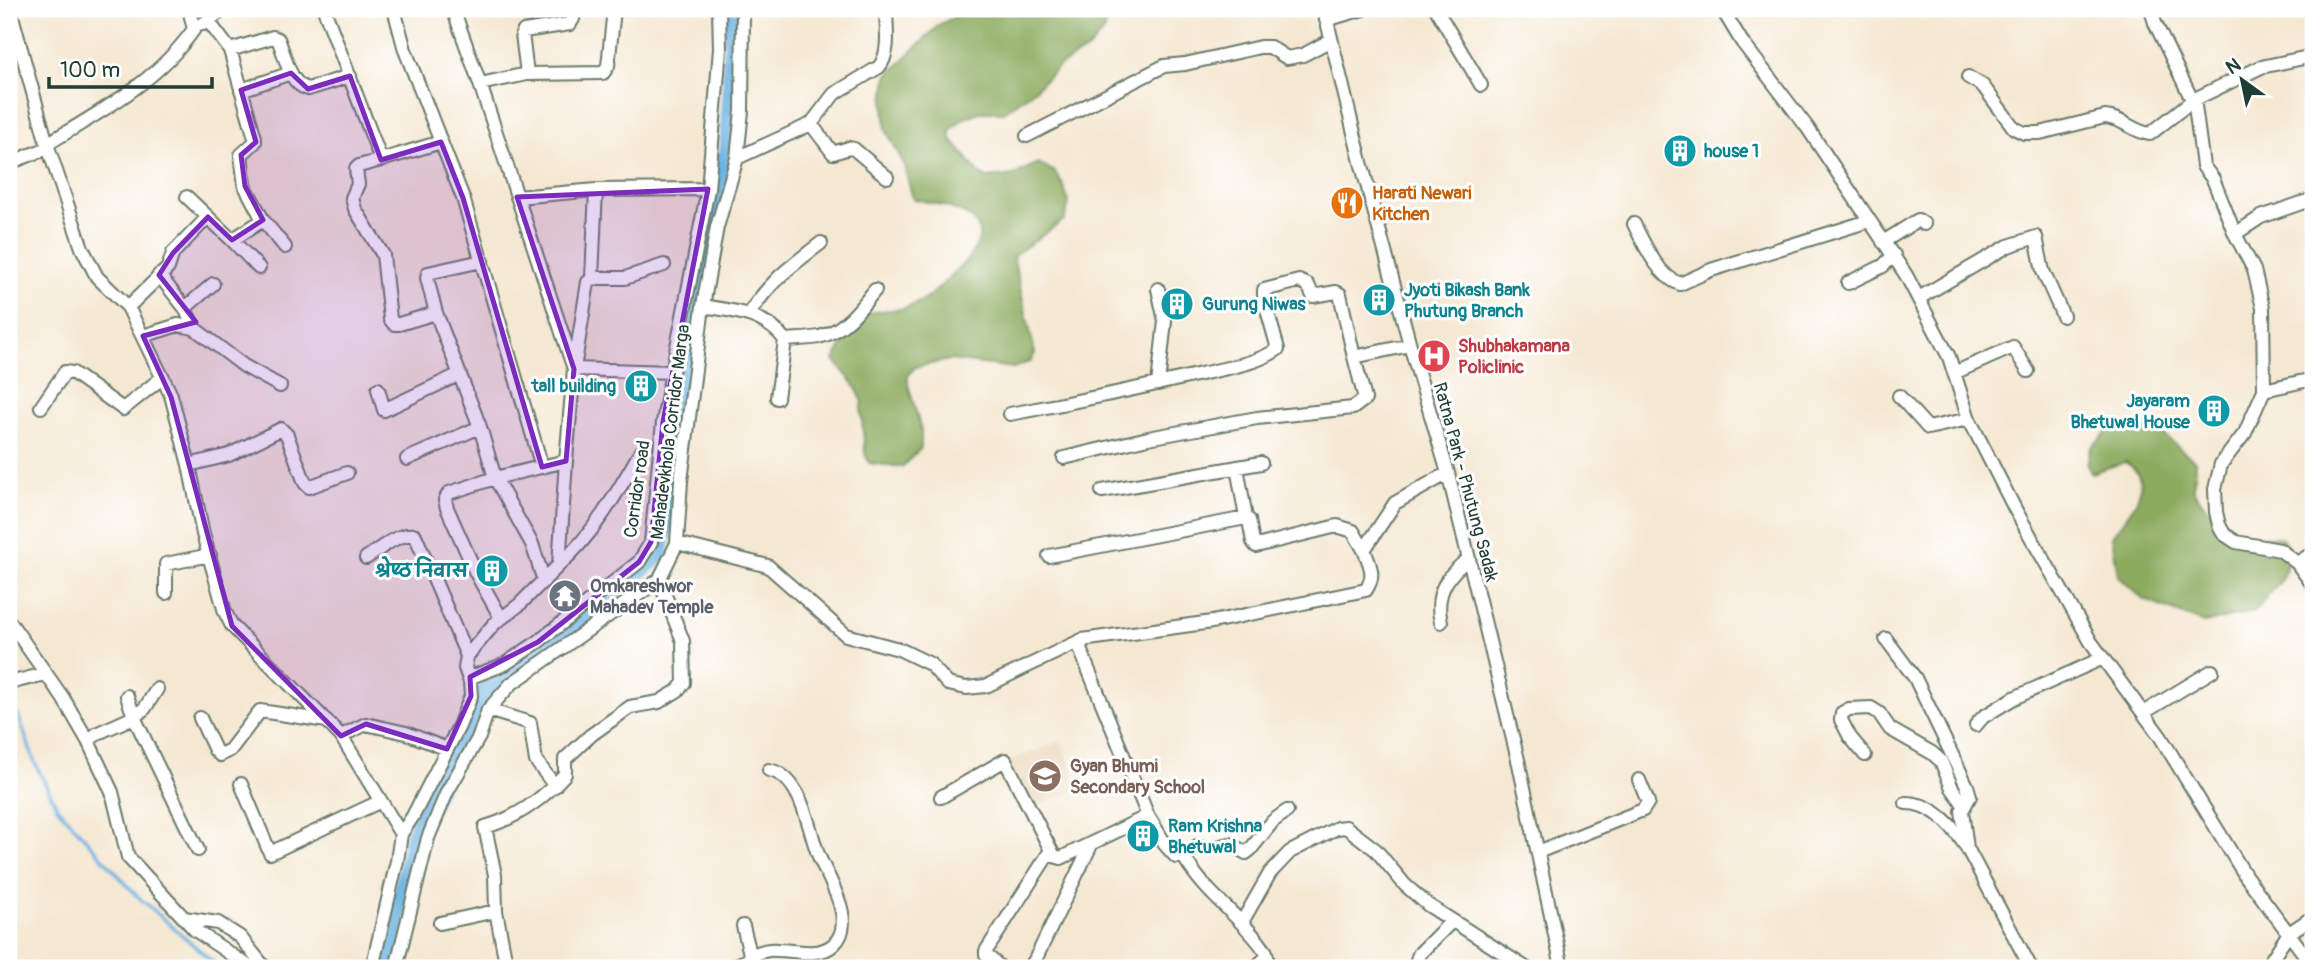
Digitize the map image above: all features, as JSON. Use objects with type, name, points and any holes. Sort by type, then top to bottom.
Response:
[{"type":"street","points":[[189,9],[194,29]]},
{"type":"street","points":[[9,163],[48,146],[107,107],[159,68],[181,47],[194,29],[209,22],[224,9]]},
{"type":"street","points":[[324,9],[381,160]]},
{"type":"street","points":[[394,9],[405,50],[463,198],[542,467]]},
{"type":"street","points":[[453,9],[574,369]]},
{"type":"street","points":[[527,74],[522,34],[524,31],[570,24],[573,9]]},
{"type":"street","points":[[480,84],[527,74],[603,73],[608,66],[614,9]]},
{"type":"street","name":"Corridor road","points":[[469,678],[505,664],[538,642],[639,562],[651,542],[663,422],[708,189],[720,49],[719,9]]},
{"type":"street","name":"Mahadevkhola Corridor Marga","points":[[396,968],[428,838],[447,792],[479,737],[488,710],[511,684],[659,580],[677,544],[681,481],[703,306],[717,227],[737,158],[741,111],[743,9]]},
{"type":"street","points":[[737,158],[811,124],[834,94],[879,67],[884,61],[886,9]]},
{"type":"street","points":[[1325,14],[1363,9]]},
{"type":"street","points":[[1436,9],[1481,85]]},
{"type":"street","points":[[1722,9],[1742,43],[1807,127],[1894,255],[1949,357],[1969,419],[2016,511],[2091,642],[2160,736],[2245,875],[2313,966]]},
{"type":"street","points":[[2151,9],[2155,23],[2193,100],[2203,166],[2213,179],[2235,234],[2254,270],[2263,308],[2264,390],[2245,433],[2221,464],[2215,489],[2219,525],[2224,534],[2236,542],[2280,550],[2297,563],[2313,585]]},
{"type":"street","points":[[9,10],[48,146],[82,248],[97,277],[128,307],[171,395],[203,534],[225,612],[232,626],[341,736],[401,834]]},
{"type":"street","name":"Ratna Park - Phutung Sadak","points":[[1325,14],[1410,345],[1448,473],[1519,764],[1562,968]]},
{"type":"street","points":[[209,22],[230,50],[255,138],[255,142],[241,155],[245,186],[263,220],[285,247]]},
{"type":"street","points":[[230,50],[273,37],[278,39],[295,82],[308,89],[350,76]]},
{"type":"street","points":[[1027,136],[1164,66],[1185,64],[1260,47],[1270,47],[1287,58],[1303,55],[1331,40]]},
{"type":"street","points":[[1968,77],[1983,86],[2014,128],[2024,133],[2040,133],[2105,117],[2116,118],[2145,134],[2150,134],[2193,100],[2261,67],[2313,56]]},
{"type":"street","points":[[241,90],[291,73]]},
{"type":"street","points":[[811,124],[833,153],[854,149],[887,177]]},
{"type":"street","points":[[436,313],[399,324],[394,324],[390,319],[383,255],[355,209],[352,198],[358,184],[356,169],[359,166],[441,142]]},
{"type":"street","points":[[517,197],[596,190],[708,189]]},
{"type":"street","points":[[592,278],[596,190]]},
{"type":"street","points":[[187,197],[259,268]]},
{"type":"street","points":[[2235,234],[2261,217],[2313,199]]},
{"type":"street","points":[[128,307],[168,268],[177,248],[208,217]]},
{"type":"street","points":[[1883,242],[1918,219],[1924,224]]},
{"type":"street","points":[[232,240],[263,220]]},
{"type":"street","points":[[1634,224],[1648,250],[1672,281],[1680,284],[1722,266],[1869,221]]},
{"type":"street","points":[[1919,298],[2008,246],[2036,237],[2043,271],[2063,316]]},
{"type":"street","points":[[749,314],[765,289],[821,243]]},
{"type":"street","points":[[1848,283],[1883,266],[1894,255]]},
{"type":"street","points":[[482,261],[428,273],[427,278],[436,313],[480,427],[495,478],[532,544],[544,582]]},
{"type":"street","points":[[559,565],[574,369],[587,282],[592,278],[625,278],[664,265]]},
{"type":"street","points":[[159,275],[185,308],[194,328]]},
{"type":"street","points":[[1010,414],[1158,384],[1240,365],[1272,354],[1278,349],[1264,290],[1299,281],[1308,285],[1313,296],[1336,292],[1340,294],[1365,399],[1353,408],[1257,418],[1148,438],[1064,458]]},
{"type":"street","points":[[185,308],[213,284]]},
{"type":"street","points":[[1158,289],[1165,321],[1158,384]]},
{"type":"street","points":[[785,340],[821,337],[831,332],[861,309],[875,290]]},
{"type":"street","points":[[703,306],[749,314],[763,320],[780,333],[785,340],[777,398]]},
{"type":"street","points":[[143,336],[178,325],[194,328],[244,366],[280,386]]},
{"type":"street","points":[[1354,357],[1410,345]]},
{"type":"street","points":[[1955,373],[2012,347],[2028,371]]},
{"type":"street","points":[[574,369],[672,373]]},
{"type":"street","points":[[41,407],[65,372],[73,373],[124,409],[163,377]]},
{"type":"street","points":[[378,389],[384,410],[460,374]]},
{"type":"street","points":[[2264,390],[2313,379]]},
{"type":"street","points":[[1899,396],[1928,428],[1969,419]]},
{"type":"street","points":[[407,459],[480,427]]},
{"type":"street","points":[[189,465],[229,455],[281,429],[287,435],[305,483],[309,486],[347,473]]},
{"type":"street","points":[[372,968],[401,834],[447,749],[471,696],[465,668],[472,652],[501,618],[519,605],[575,551],[610,505],[640,453]]},
{"type":"street","points":[[501,618],[476,573],[445,500],[449,492],[566,461]]},
{"type":"street","points":[[1102,491],[1261,463]]},
{"type":"street","points":[[677,544],[768,566],[846,635],[899,649],[930,663],[948,684],[966,688],[986,686],[1082,640],[1212,622],[1366,590],[1371,583],[1373,572],[1353,531],[1337,526],[1256,546],[1249,520],[1246,518],[1237,467]]},
{"type":"street","points":[[1364,550],[1395,503],[1448,473]]},
{"type":"street","points":[[1049,556],[1246,518]]},
{"type":"street","points":[[366,558],[399,537],[415,535],[472,652]]},
{"type":"street","points":[[2297,563],[2313,553]]},
{"type":"street","points":[[166,593],[166,564],[210,555]]},
{"type":"street","points":[[1441,622],[1437,609],[1446,581],[1453,570],[1469,559]]},
{"type":"street","points":[[508,968],[496,911],[495,875],[485,827],[507,820],[555,786],[565,774],[565,759],[591,735],[630,708],[659,702],[677,691],[684,683],[683,641],[659,580]]},
{"type":"street","points":[[9,621],[63,698],[88,741],[112,792],[128,856],[195,930],[251,968]]},
{"type":"street","points":[[1886,639],[1915,678],[1967,786],[1970,796],[1962,811],[1967,848]]},
{"type":"street","points":[[1082,640],[1080,649],[1148,816],[1176,857],[1184,857],[1197,846],[1208,849],[1225,844],[1246,853],[1273,821],[1287,811]]},
{"type":"street","points":[[1976,725],[1983,717],[2014,698],[2103,659]]},
{"type":"street","points":[[2143,713],[2212,671]]},
{"type":"street","points":[[9,683],[45,674]]},
{"type":"street","points":[[88,741],[98,733],[134,717],[145,708],[157,689]]},
{"type":"street","points":[[127,695],[134,717],[198,850]]},
{"type":"street","points":[[1865,755],[1850,737],[1841,720],[1842,713],[1849,709],[1871,708],[1879,713],[1891,729],[1933,753],[1941,761],[1952,788],[1964,805]]},
{"type":"street","points":[[488,710],[530,723],[536,761],[555,786]]},
{"type":"street","points":[[200,718],[220,755],[230,750],[260,711],[327,721]]},
{"type":"street","points":[[341,736],[366,724],[406,733],[447,749]]},
{"type":"street","points":[[941,797],[1006,760],[1054,856],[1061,858],[1148,816]]},
{"type":"street","points":[[731,968],[751,956],[779,949],[789,952],[822,950],[835,943],[841,935],[842,913],[838,896],[818,854],[803,809],[785,778],[769,770]]},
{"type":"street","points":[[1538,852],[1643,810],[1647,802],[1639,780]]},
{"type":"street","points":[[241,784],[270,853],[381,801]]},
{"type":"street","points":[[1906,803],[1914,803],[1928,809],[1951,825],[1967,848],[2031,968]]},
{"type":"street","points":[[1242,922],[1270,873],[1290,852],[1337,828],[1346,827],[1376,850],[1405,885],[1451,922],[1526,968]]},
{"type":"street","points":[[1028,968],[1034,962],[1092,843]]},
{"type":"street","points":[[1003,968],[986,955],[986,951],[1051,850]]},
{"type":"street","points":[[1184,857],[1218,902],[1242,922],[1266,951],[1267,957],[1255,968]]},
{"type":"street","points":[[440,923],[496,911]]},
{"type":"street","points":[[2266,968],[2289,933],[2313,917]]},
{"type":"street","points":[[184,918],[218,923],[240,937],[265,968]]},
{"type":"street","points":[[1417,968],[1416,960],[1419,954],[1451,922]]},
{"type":"street","points":[[743,926],[751,956]]},
{"type":"highlighted area","points":[[291,73],[308,89],[350,76],[381,160],[441,142],[463,198],[542,467],[566,461],[574,369],[517,197],[708,189],[663,422],[651,542],[639,562],[538,642],[470,677],[471,696],[447,749],[366,724],[341,736],[232,626],[171,397],[143,336],[196,322],[159,275],[173,253],[208,217],[232,240],[263,220],[245,186],[241,155],[256,142],[241,90]]},
{"type":"shaded area","name":"Gyan Bhumi Secondary School","points":[[1061,741],[1081,790],[1030,807],[1009,761]]},
{"type":"green space","points":[[971,9],[1107,9],[1105,30],[1088,49],[1058,67],[1033,91],[1004,112],[979,112],[963,119],[950,130],[951,139],[979,173],[987,178],[1014,175],[1038,163],[1055,172],[1069,203],[1064,220],[1013,256],[1035,353],[1031,361],[1014,368],[950,360],[915,367],[908,375],[908,384],[921,430],[921,448],[902,467],[869,463],[865,453],[861,408],[863,402],[854,384],[834,360],[849,332],[860,319],[875,312],[907,307],[929,296],[972,253],[979,239],[978,228],[972,219],[961,212],[913,199],[903,162],[886,130],[884,103],[887,76],[940,24]]},
{"type":"green space","points":[[2112,427],[2148,429],[2165,436],[2195,461],[2193,487],[2196,495],[2220,523],[2236,534],[2282,538],[2292,553],[2280,582],[2254,612],[2204,623],[2144,600],[2118,576],[2112,536],[2137,499],[2140,479],[2135,470],[2125,462],[2091,473],[2087,465],[2091,448]]},
{"type":"waterway","points":[[386,968],[415,834],[481,694],[539,654],[600,606],[659,553],[672,479],[672,438],[682,369],[720,172],[729,151],[734,9]]},
{"type":"waterway","points":[[9,706],[18,715],[35,763],[57,807],[136,895],[220,968]]},
{"type":"place","name":"house 1","points":[[1680,151]]},
{"type":"place","name":"Harati Newari Kitchen","points":[[1347,203]]},
{"type":"place","name":"Jyoti Bikash Bank Phutung Branch","points":[[1379,300]]},
{"type":"place","name":"Gurung Niwas","points":[[1177,304]]},
{"type":"place","name":"Shubhakamana Policlinic","points":[[1434,356]]},
{"type":"place","name":"tall building","points":[[641,386]]},
{"type":"place","name":"Jayaram Bhetuwal House","points":[[2214,411]]},
{"type":"place","name":"श्रेष्ठ निवास","points":[[492,571]]},
{"type":"place","name":"Omkareshwor Mahadev Temple","points":[[565,596]]},
{"type":"place","name":"Gyan Bhumi Secondary School","points":[[1045,776]]},
{"type":"place","name":"Ram Krishna Bhetuwal","points":[[1143,836]]}]
